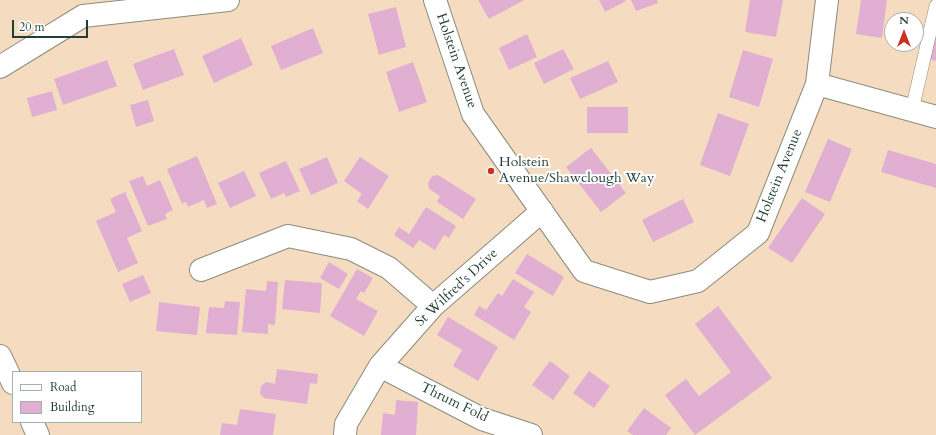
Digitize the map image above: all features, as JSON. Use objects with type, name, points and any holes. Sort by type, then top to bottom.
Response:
[{"type":"street","points":[[0,67],[84,16],[194,2],[228,0]]},
{"type":"street","name":"Holstein Avenue","points":[[435,0],[473,114],[584,270],[650,292],[698,281],[758,233],[817,84],[827,0]]},
{"type":"street","points":[[817,84],[936,116]]},
{"type":"street","name":"St Wilfred's Drive","points":[[344,435],[346,424],[380,366],[433,306],[542,211]]},
{"type":"street","points":[[201,270],[288,236],[351,249],[389,268],[433,306]]},
{"type":"street","points":[[0,356],[12,381]]},
{"type":"street","name":"Thrum Fold","points":[[380,366],[482,419],[531,435]]},
{"type":"lane","points":[[912,110],[936,6]]},
{"type":"building","points":[[478,0],[524,0],[489,19]]},
{"type":"building","points":[[599,0],[625,0],[626,1],[605,12]]},
{"type":"building","points":[[631,0],[657,0],[658,3],[636,11]]},
{"type":"building","points":[[750,0],[783,0],[776,37],[745,32]]},
{"type":"building","points":[[861,0],[887,0],[885,12],[884,12],[882,38],[856,34]]},
{"type":"building","points":[[396,7],[406,47],[379,55],[368,14]]},
{"type":"building","points":[[313,28],[323,53],[281,70],[271,46]]},
{"type":"building","points":[[936,32],[936,61],[929,59]]},
{"type":"building","points":[[527,34],[537,57],[509,70],[499,48]]},
{"type":"building","points":[[241,38],[253,65],[214,83],[202,56]]},
{"type":"building","points":[[174,49],[184,75],[143,90],[133,64]]},
{"type":"building","points":[[563,49],[574,69],[544,84],[534,63]]},
{"type":"building","points":[[743,50],[773,59],[759,107],[729,97]]},
{"type":"building","points":[[107,60],[117,86],[63,105],[54,79]]},
{"type":"building","points":[[608,61],[618,82],[580,99],[570,78]]},
{"type":"building","points":[[413,62],[427,102],[399,112],[386,72]]},
{"type":"building","points":[[52,91],[57,110],[32,117],[27,98]]},
{"type":"building","points":[[148,100],[154,121],[136,127],[130,105]]},
{"type":"building","points":[[587,107],[628,107],[628,133],[587,133]]},
{"type":"building","points":[[718,113],[749,124],[730,176],[700,165]]},
{"type":"building","points":[[828,139],[852,149],[830,202],[805,192]]},
{"type":"building","points":[[591,148],[626,193],[601,212],[566,167]]},
{"type":"building","points":[[888,150],[936,164],[936,188],[881,172]]},
{"type":"building","points":[[197,156],[217,204],[207,208],[204,200],[188,207],[186,202],[182,204],[167,169]]},
{"type":"building","points":[[327,157],[338,183],[311,195],[299,169]]},
{"type":"building","points":[[360,157],[389,176],[368,209],[357,201],[362,194],[344,181]]},
{"type":"building","points":[[286,161],[300,191],[286,197],[284,193],[271,199],[259,173]]},
{"type":"building","points":[[244,171],[256,196],[230,208],[218,183]]},
{"type":"building","points":[[438,175],[476,199],[463,219],[437,202],[440,196],[429,189],[428,183],[432,176]]},
{"type":"building","points":[[143,176],[147,186],[160,180],[173,210],[165,214],[167,219],[148,226],[129,181]]},
{"type":"building","points":[[125,192],[142,231],[127,238],[138,263],[118,272],[96,221],[116,212],[110,199]]},
{"type":"building","points":[[802,198],[825,214],[792,263],[768,248]]},
{"type":"building","points":[[683,199],[694,222],[653,242],[642,220]]},
{"type":"building","points":[[426,207],[456,226],[449,238],[444,235],[435,250],[419,240],[413,248],[394,235],[399,227],[409,234]]},
{"type":"building","points":[[527,254],[564,277],[553,296],[515,273]]},
{"type":"building","points":[[329,262],[348,274],[339,289],[320,278]]},
{"type":"building","points":[[357,269],[373,278],[364,293],[361,291],[356,299],[378,311],[364,336],[330,316]]},
{"type":"building","points":[[143,275],[151,293],[130,302],[122,284]]},
{"type":"building","points":[[513,279],[534,292],[524,307],[531,312],[514,340],[474,315],[479,306],[486,310],[498,293],[502,296]]},
{"type":"building","points":[[285,280],[322,283],[320,313],[282,309]]},
{"type":"building","points":[[267,281],[278,282],[275,325],[268,324],[268,334],[242,332],[246,289],[266,291]]},
{"type":"building","points":[[225,301],[240,302],[237,335],[206,333],[209,307],[224,308]]},
{"type":"building","points":[[159,302],[200,307],[197,335],[156,331]]},
{"type":"building","points":[[718,306],[772,378],[695,435],[665,395],[686,379],[699,396],[731,372],[695,324]]},
{"type":"building","points":[[448,317],[498,347],[478,381],[453,366],[462,350],[437,335]]},
{"type":"building","points":[[550,361],[570,376],[553,400],[532,385]]},
{"type":"building","points":[[277,369],[318,374],[317,384],[310,383],[307,404],[264,398],[260,394],[261,386],[266,382],[275,384]]},
{"type":"building","points":[[589,371],[610,386],[594,408],[573,393]]},
{"type":"building","points":[[396,400],[418,402],[416,435],[381,435],[383,413],[395,415]]},
{"type":"building","points":[[644,408],[671,428],[666,435],[633,435],[627,431]]},
{"type":"building","points":[[240,409],[276,414],[273,435],[220,435],[222,423],[237,425]]},
{"type":"place","name":"Holstein Avenue/Shawclough Way","points":[[491,171]]}]
